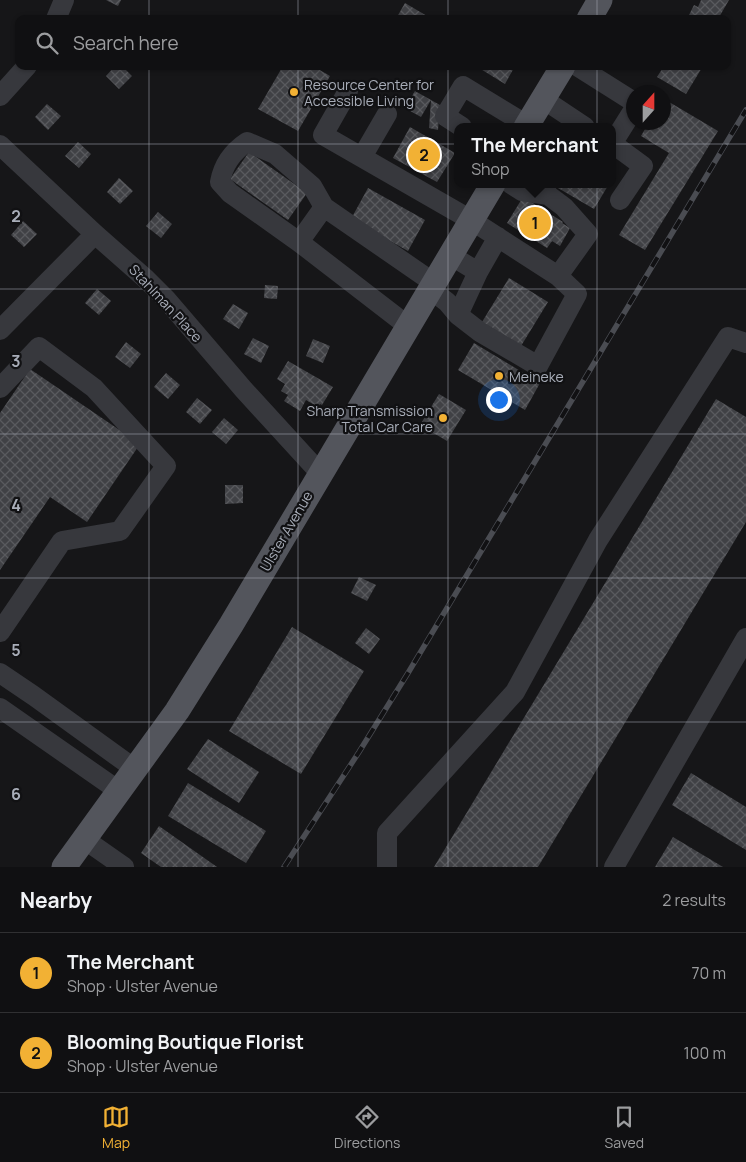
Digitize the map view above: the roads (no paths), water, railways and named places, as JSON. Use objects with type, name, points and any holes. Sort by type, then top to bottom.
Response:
[{"type":"main road","points":[[592,15],[600,0]]},
{"type":"main road","points":[[528,123],[561,70]]},
{"type":"main road","name":"Ulster Avenue","points":[[64,867],[177,711],[231,625],[491,188]]},
{"type":"street","points":[[58,15],[64,0]]},
{"type":"street","points":[[0,96],[23,70]]},
{"type":"street","points":[[583,70],[626,97]]},
{"type":"street","points":[[456,123],[445,116],[463,86],[521,123]]},
{"type":"street","points":[[348,91],[323,135],[471,220],[558,276],[576,294],[538,366],[480,332],[458,315],[432,286],[324,207],[312,186],[275,154],[247,142],[236,149],[222,170],[220,182],[230,193],[299,242],[408,326]]},
{"type":"street","points":[[542,100],[574,123]]},
{"type":"street","points":[[362,157],[387,114]]},
{"type":"street","points":[[616,139],[626,122]]},
{"type":"street","name":"Stahlman Place","points":[[0,145],[166,299],[244,390],[320,473]]},
{"type":"street","points":[[616,146],[643,166],[620,200]]},
{"type":"street","points":[[517,188],[522,191],[545,190],[564,207],[588,234],[558,276]]},
{"type":"street","points":[[299,242],[324,207]]},
{"type":"street","points":[[0,330],[95,234]]},
{"type":"street","points":[[458,315],[478,272],[498,237]]},
{"type":"street","points":[[450,255],[478,272]]},
{"type":"street","points":[[387,867],[386,833],[515,692],[598,540],[728,337],[746,343]]},
{"type":"street","points":[[0,388],[39,347],[94,388],[166,466],[120,531],[62,541],[0,632]]},
{"type":"street","points":[[614,867],[746,638]]},
{"type":"street","points":[[0,673],[135,768]]},
{"type":"street","points":[[0,708],[118,791]]},
{"type":"street","points":[[84,839],[124,867]]},
{"type":"railway","points":[[284,867],[408,673],[746,110]]},
{"type":"place","name":"Resource Center for Accessible Living","points":[[294,92]]},
{"type":"place","name":"Blooming Boutique Florist","points":[[424,155]]},
{"type":"place","name":"The Merchant","points":[[535,223]]},
{"type":"place","name":"Meineke","points":[[499,376]]},
{"type":"place","name":"Sharp Transmission Total Car Care","points":[[443,418]]}]
